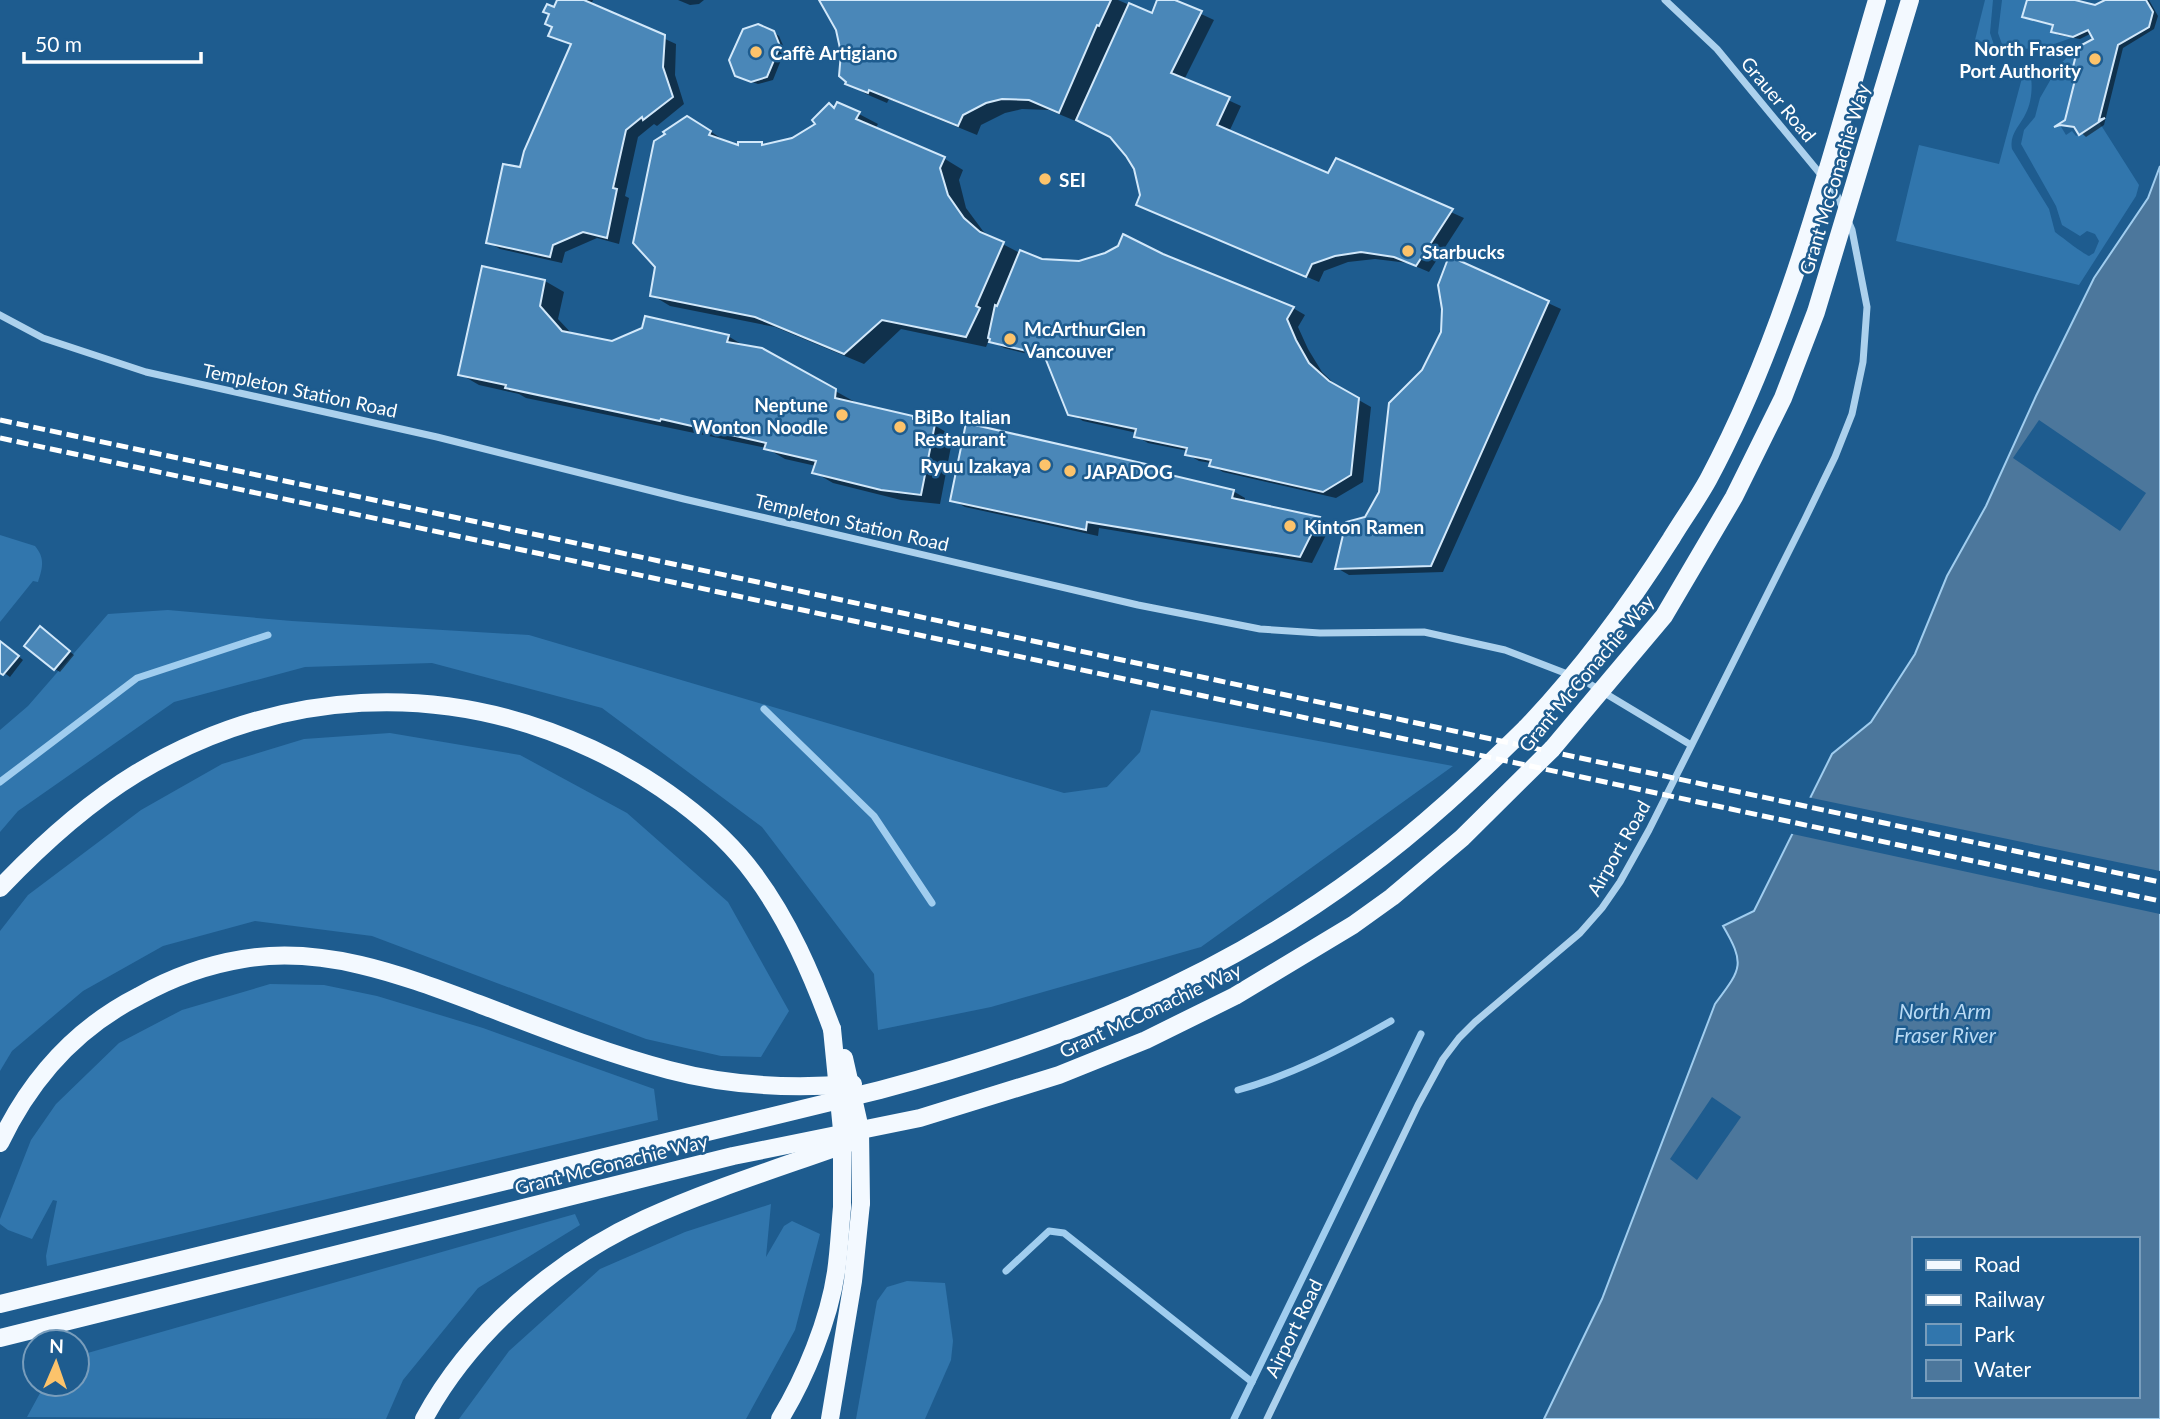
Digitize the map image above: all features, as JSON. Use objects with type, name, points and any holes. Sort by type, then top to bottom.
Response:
[{"type":"main road","name":"Grant McConachie Way","points":[[0,1304],[936,1075],[1039,1043],[1172,988],[1253,944],[1325,898],[1403,840],[1480,773],[1526,728],[1579,670],[1633,599],[1707,481],[1754,382],[1785,301],[1877,0]]},
{"type":"main road","name":"Grant McConachie Way","points":[[0,1338],[707,1162],[920,1118],[1016,1090],[1104,1058],[1188,1020],[1314,951],[1392,897],[1462,838],[1552,749],[1664,616],[1734,497],[1783,398],[1816,312],[1910,0]]},
{"type":"main road","points":[[0,888],[53,836],[109,791],[164,758],[222,733],[288,713],[354,703],[420,702],[481,710],[544,728],[603,754],[657,785],[707,825],[753,872],[803,956],[846,1062],[857,1108],[863,1162],[862,1203],[851,1293],[830,1419]]},
{"type":"main road","points":[[0,1143],[38,1079],[79,1036],[101,1019],[126,1002],[181,976],[211,966],[255,958],[307,957],[394,973],[627,1058],[671,1071],[723,1081],[776,1086],[828,1086],[936,1075]]},
{"type":"main road","points":[[780,1419],[801,1380],[827,1308],[836,1274],[842,1207],[842,1130],[832,1029]]},
{"type":"main road","points":[[424,1419],[467,1356],[509,1312],[557,1272],[609,1238],[679,1205],[920,1118]]},
{"type":"street","name":"Grauer Road","points":[[1665,0],[1717,49],[1836,193],[1852,230]]},
{"type":"street","name":"Airport Road","points":[[1267,1419],[1418,1105],[1443,1059],[1475,1022],[1556,956],[1602,908],[1639,849],[1829,469],[1852,414],[1863,362],[1867,307],[1852,230]]},
{"type":"street","name":"Templeton Station Road","points":[[0,315],[43,338],[146,372],[437,437],[1138,605],[1260,629],[1320,633],[1424,632],[1505,650],[1583,680],[1692,745]]},
{"type":"green space","points":[[1985,0],[1993,0],[1990,33],[1994,45],[1975,40]]},
{"type":"green space","points":[[2002,0],[2027,0],[2023,18],[2053,25],[2051,32],[2073,37],[2029,49],[2002,44],[1998,33]]},
{"type":"green space","points":[[2078,47],[2072,71],[2077,72],[2065,120],[2054,128],[2060,125],[2066,135],[2072,131],[2076,136],[2099,122],[2139,185],[2136,196],[2079,285],[1896,241],[1919,145],[1999,164],[2026,63],[2032,87],[2030,101],[2014,134],[2012,149],[2049,209],[2055,232],[2089,256],[2094,253],[2099,241],[2095,234],[2087,231],[2080,236],[2062,225],[2056,206],[2021,144],[2024,130],[2035,117],[2040,98],[2059,65]]},
{"type":"green space","points":[[0,535],[35,546],[42,563],[38,582],[33,581],[0,622]]},
{"type":"green space","points":[[168,610],[292,621],[529,635],[1064,793],[1107,787],[1140,752],[1151,710],[1453,766],[1201,947],[991,1007],[878,1030],[874,974],[762,827],[602,708],[432,663],[305,667],[174,702],[18,811],[0,832],[0,730],[28,706],[108,614]]},
{"type":"green space","points":[[390,733],[520,755],[627,813],[728,902],[789,1011],[761,1057],[721,1056],[646,1039],[372,936],[255,921],[163,946],[83,991],[12,1051],[0,1071],[0,931],[28,895],[141,810],[222,764],[304,739]]},
{"type":"green space","points":[[270,984],[324,985],[377,996],[483,1028],[654,1089],[658,1120],[47,1266],[46,1256],[57,1201],[53,1200],[32,1239],[0,1224],[31,1140],[56,1104],[119,1043],[182,1010]]},
{"type":"green space","points":[[771,1204],[766,1257],[784,1226],[792,1221],[820,1234],[795,1330],[746,1419],[459,1419],[509,1351],[600,1269],[685,1232]]},
{"type":"green space","points":[[575,1214],[580,1225],[478,1288],[403,1380],[386,1419],[27,1417],[37,1398],[91,1398],[91,1352]]},
{"type":"green space","points":[[907,1281],[945,1283],[953,1341],[951,1360],[925,1419],[856,1419],[877,1301],[887,1287]]},
{"type":"water","name":"North Arm Fraser River","points":[[2160,166],[2160,1419],[1544,1419],[1602,1299],[1715,1004],[1735,974],[1735,950],[1723,926],[1754,911],[1832,754],[1871,722],[1915,654],[1947,576],[1986,506],[2094,278],[2148,198]]},
{"type":"pier","points":[[2039,420],[2146,493],[2120,531],[2013,458]]},
{"type":"pier","points":[[1807,797],[2160,871],[2160,914],[1788,833]]},
{"type":"pier","points":[[1712,1097],[1741,1117],[1697,1180],[1670,1159]]},
{"type":"building","points":[[557,0],[584,0],[665,35],[663,67],[673,97],[626,130],[613,188],[617,189],[607,238],[583,232],[553,245],[550,257],[486,243],[503,164],[520,167],[524,151],[571,44],[548,36],[552,27],[545,24],[549,14],[543,12],[547,4],[554,7]]},
{"type":"building","points":[[819,0],[1111,0],[1099,26],[1097,25],[1059,113],[1029,100],[1002,99],[986,103],[963,115],[958,126],[869,90],[868,93],[845,84],[839,76],[841,53],[836,30]]},
{"type":"building","points":[[1157,0],[1175,0],[1202,11],[1171,73],[1230,97],[1217,125],[1328,173],[1336,158],[1453,209],[1416,266],[1394,257],[1361,252],[1335,256],[1312,264],[1306,277],[1136,205],[1140,195],[1134,169],[1126,156],[1110,137],[1076,120],[1129,3],[1152,13]]},
{"type":"building","name":"North Fraser Port Authority","points":[[2027,0],[2075,0],[2095,5],[2105,0],[2146,0],[2153,12],[2149,27],[2118,45],[2099,120],[2105,118],[2079,135],[2074,127],[2054,127],[2065,120],[2077,72],[2072,71],[2078,47],[2093,39],[2088,30],[2073,37],[2051,32],[2053,25],[2022,17]]},
{"type":"building","points":[[758,24],[774,31],[780,46],[767,77],[751,82],[735,76],[729,60],[743,29]]},
{"type":"building","points":[[837,102],[860,112],[856,119],[945,157],[940,168],[948,195],[964,218],[980,232],[1004,242],[976,306],[980,308],[966,337],[882,320],[844,354],[755,317],[650,296],[655,267],[633,243],[654,141],[687,116],[711,131],[709,135],[738,145],[738,142],[762,142],[762,145],[792,138],[815,124],[812,120],[829,103],[834,108]]},
{"type":"building","points":[[1123,234],[1163,254],[1294,307],[1287,319],[1309,363],[1329,381],[1359,398],[1351,475],[1323,492],[1209,466],[1211,460],[1185,455],[1187,448],[1134,437],[1136,429],[1068,415],[1044,355],[989,342],[995,305],[997,306],[1020,250],[1042,259],[1079,261],[1118,246]]},
{"type":"building","points":[[1449,256],[1549,301],[1431,566],[1335,569],[1346,522],[1365,517],[1379,492],[1389,403],[1422,370],[1441,332],[1442,309],[1438,285]]},
{"type":"building","points":[[482,266],[545,280],[540,306],[562,331],[612,341],[642,328],[645,316],[729,335],[727,342],[762,348],[836,389],[835,398],[913,416],[913,419],[935,424],[921,495],[881,490],[812,473],[816,461],[764,449],[766,443],[505,388],[506,385],[458,375]]},
{"type":"building","points":[[966,423],[1159,467],[1158,472],[1234,490],[1232,498],[1320,517],[1300,557],[1087,522],[1086,530],[950,501]]},
{"type":"building","points":[[40,626],[70,651],[54,670],[24,646]]},
{"type":"building","points":[[0,641],[19,656],[3,675],[0,673]]},
{"type":"waterway","points":[[0,782],[137,678],[268,635]]},
{"type":"waterway","points":[[764,709],[874,816],[932,903]]},
{"type":"waterway","points":[[1238,1090],[1278,1077],[1316,1060],[1391,1021]]},
{"type":"waterway","points":[[1234,1419],[1421,1034]]},
{"type":"waterway","points":[[1006,1271],[1049,1231],[1064,1233],[1252,1382]]},
{"type":"railway","points":[[0,420],[2160,882]]},
{"type":"railway","points":[[0,438],[2160,901]]},
{"type":"place","name":"Caffè Artigiano","points":[[756,52]]},
{"type":"place","name":"North Fraser Port Authority","points":[[2095,59]]},
{"type":"place","name":"SEI","points":[[1045,179]]},
{"type":"place","name":"Starbucks","points":[[1408,251]]},
{"type":"place","name":"McArthurGlen Vancouver","points":[[1010,339]]},
{"type":"place","name":"Neptune Wonton Noodle","points":[[842,415]]},
{"type":"place","name":"BiBo Italian Restaurant","points":[[900,427]]},
{"type":"place","name":"Ryuu Izakaya","points":[[1045,465]]},
{"type":"place","name":"JAPADOG","points":[[1070,471]]},
{"type":"place","name":"Kinton Ramen","points":[[1290,526]]}]
